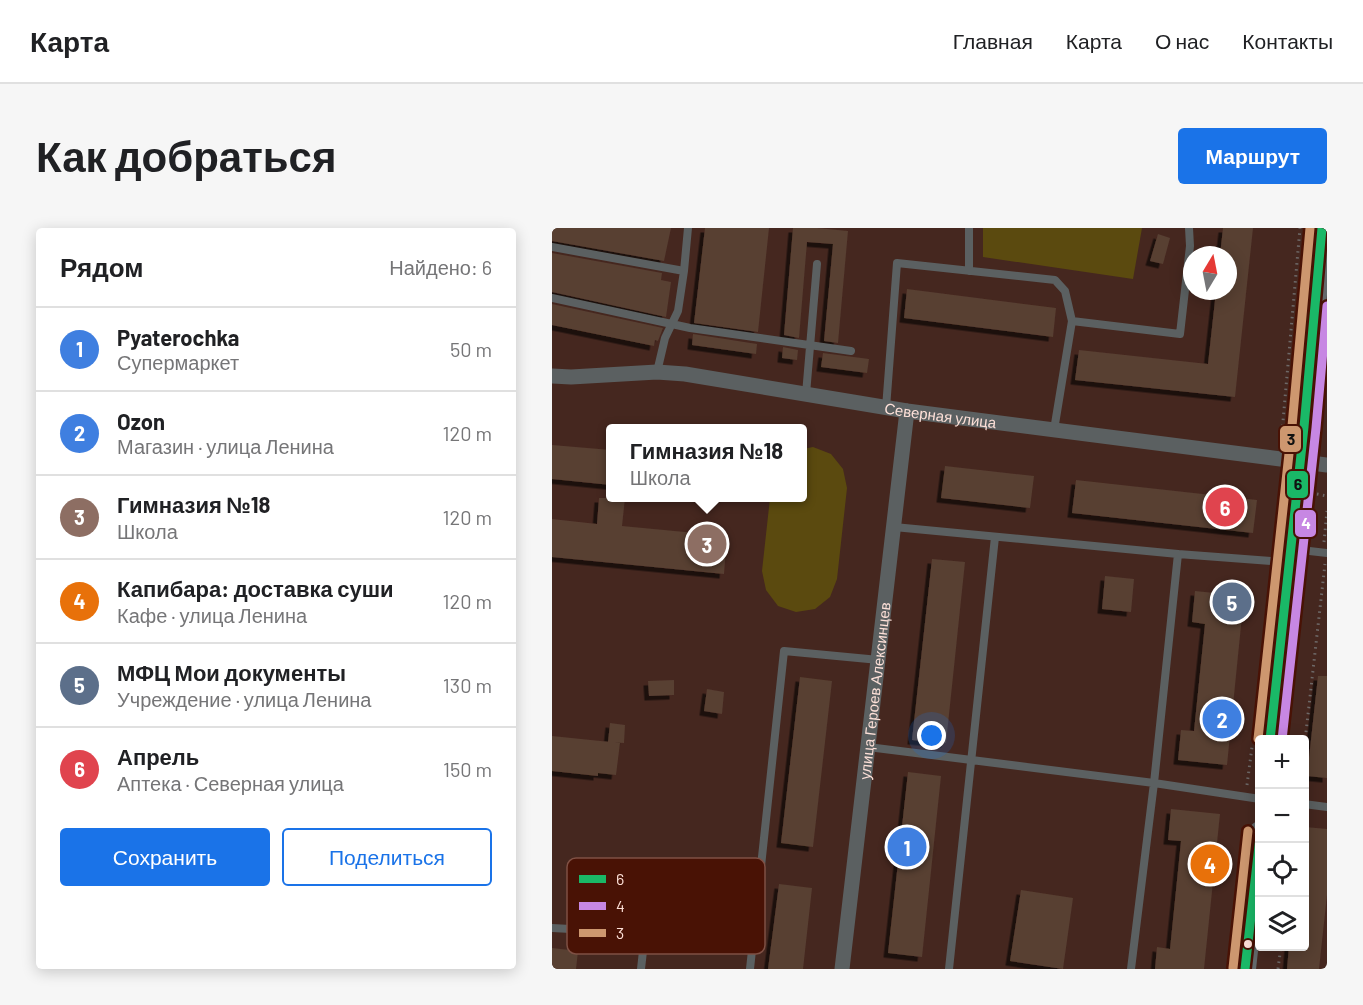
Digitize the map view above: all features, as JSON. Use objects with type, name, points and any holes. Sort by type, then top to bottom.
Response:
[{"type":"street","points":[[1271,735],[1304,427],[1322,228]]},
{"type":"street","name":"Северная улица","points":[[552,376],[657,372],[685,374],[886,408],[1327,465]]},
{"type":"street","name":"улица Героев Алексинцев","points":[[843,969],[908,411]]},
{"type":"street","points":[[1245,969],[1259,843]]},
{"type":"lane","points":[[657,372],[665,338],[678,311],[688,228]]},
{"type":"lane","points":[[969,228],[969,271]]},
{"type":"lane","points":[[1072,321],[1180,334],[1190,246],[1189,228]]},
{"type":"lane","points":[[552,247],[684,271]]},
{"type":"lane","points":[[886,408],[897,263],[1056,280],[1065,291],[1072,321],[1054,430]]},
{"type":"lane","points":[[806,394],[817,264]]},
{"type":"lane","points":[[552,298],[690,328],[851,351]]},
{"type":"lane","points":[[894,527],[1272,561],[1325,553]]},
{"type":"lane","points":[[949,969],[995,537]]},
{"type":"lane","points":[[1131,969],[1154,783],[1178,554]]},
{"type":"lane","points":[[763,858],[784,651],[879,660]]},
{"type":"lane","points":[[868,747],[1154,783],[1255,798]]},
{"type":"lane","points":[[1309,805],[1327,807]]},
{"type":"lane","points":[[552,928],[567,929]]},
{"type":"lane","points":[[641,969],[643,954]]},
{"type":"lane","points":[[750,969],[752,954]]},
{"type":"path","points":[[1307,735],[1325,566],[1327,512]]},
{"type":"path","points":[[1278,969],[1280,951]]},
{"type":"shaded area","points":[[983,228],[1142,228],[1133,279],[983,257]]},
{"type":"shaded area","points":[[813,447],[831,454],[843,469],[847,488],[837,579],[830,597],[815,609],[796,612],[778,606],[766,590],[762,571],[770,502],[807,502],[807,448]]},
{"type":"building","points":[[552,228],[671,228],[664,261],[552,241]]},
{"type":"building","points":[[705,228],[769,228],[758,332],[694,323]]},
{"type":"building","points":[[793,228],[848,231],[838,343],[824,341],[833,244],[807,242],[799,338],[784,335]]},
{"type":"building","points":[[1223,228],[1253,228],[1235,397],[1075,380],[1079,350],[1208,364],[1215,300],[1237,300],[1237,246],[1221,246]]},
{"type":"building","points":[[1158,234],[1170,238],[1163,264],[1150,261]]},
{"type":"building","points":[[552,253],[662,273],[661,280],[671,282],[666,317],[552,292]]},
{"type":"building","points":[[907,289],[1056,308],[1053,337],[904,318]]},
{"type":"building","points":[[552,304],[663,328],[654,346],[552,325]]},
{"type":"building","points":[[693,334],[757,344],[756,354],[692,345]]},
{"type":"building","points":[[783,347],[798,350],[797,360],[782,358]]},
{"type":"building","points":[[823,353],[869,359],[867,373],[821,367]]},
{"type":"building","points":[[552,445],[606,450],[606,484],[552,479]]},
{"type":"building","points":[[945,466],[1034,476],[1030,508],[941,498]]},
{"type":"building","points":[[1076,480],[1257,500],[1253,533],[1072,513]]},
{"type":"building","points":[[599,498],[606,498],[606,502],[625,502],[622,526],[727,536],[724,574],[552,557],[552,519],[597,524]]},
{"type":"building","points":[[932,559],[965,562],[946,743],[912,740]]},
{"type":"building","points":[[1105,576],[1134,579],[1131,612],[1102,609]]},
{"type":"building","points":[[1195,591],[1244,596],[1227,765],[1178,760],[1181,730],[1194,731],[1205,624],[1192,622]]},
{"type":"building","points":[[1318,676],[1327,676],[1327,778],[1309,776]]},
{"type":"building","points":[[800,677],[832,681],[813,847],[781,843]]},
{"type":"building","points":[[674,680],[674,695],[649,696],[648,681]]},
{"type":"building","points":[[707,689],[724,692],[722,714],[704,711]]},
{"type":"building","points":[[610,723],[625,725],[624,743],[608,742]]},
{"type":"building","points":[[552,736],[620,743],[616,775],[598,773],[598,776],[552,771]]},
{"type":"building","points":[[908,772],[941,776],[922,957],[888,953]]},
{"type":"building","points":[[1171,809],[1220,814],[1204,969],[1155,969],[1157,947],[1170,949],[1181,841],[1168,840]]},
{"type":"building","points":[[1309,827],[1327,829],[1327,895],[1319,969],[1287,969],[1289,951],[1309,951]]},
{"type":"building","points":[[779,884],[812,888],[803,969],[768,969]]},
{"type":"building","points":[[1021,890],[1073,898],[1063,969],[1010,961]]},
{"type":"building","points":[[552,948],[567,950],[567,954],[578,954],[576,969],[552,969]]},
{"type":"transit line","name":"3","points":[[1258,735],[1292,426],[1310,228]]},
{"type":"transit line","name":"6","points":[[1271,735],[1304,427],[1322,228]]},
{"type":"transit line","name":"4","points":[[1283,735],[1327,306]]},
{"type":"transit line","name":"3","points":[[1233,968],[1248,831]]},
{"type":"transit line","name":"6","points":[[1245,969],[1259,843]]},
{"type":"place","name":"Апрель","points":[[1225,507]]},
{"type":"place","name":"Гимназия №18","points":[[707,544]]},
{"type":"place","name":"МФЦ Мои документы","points":[[1232,602]]},
{"type":"place","name":"Ozon","points":[[1222,719]]},
{"type":"place","name":"Pyaterochka","points":[[907,847]]},
{"type":"place","name":"Капибара: доставка суши","points":[[1210,864]]}]
